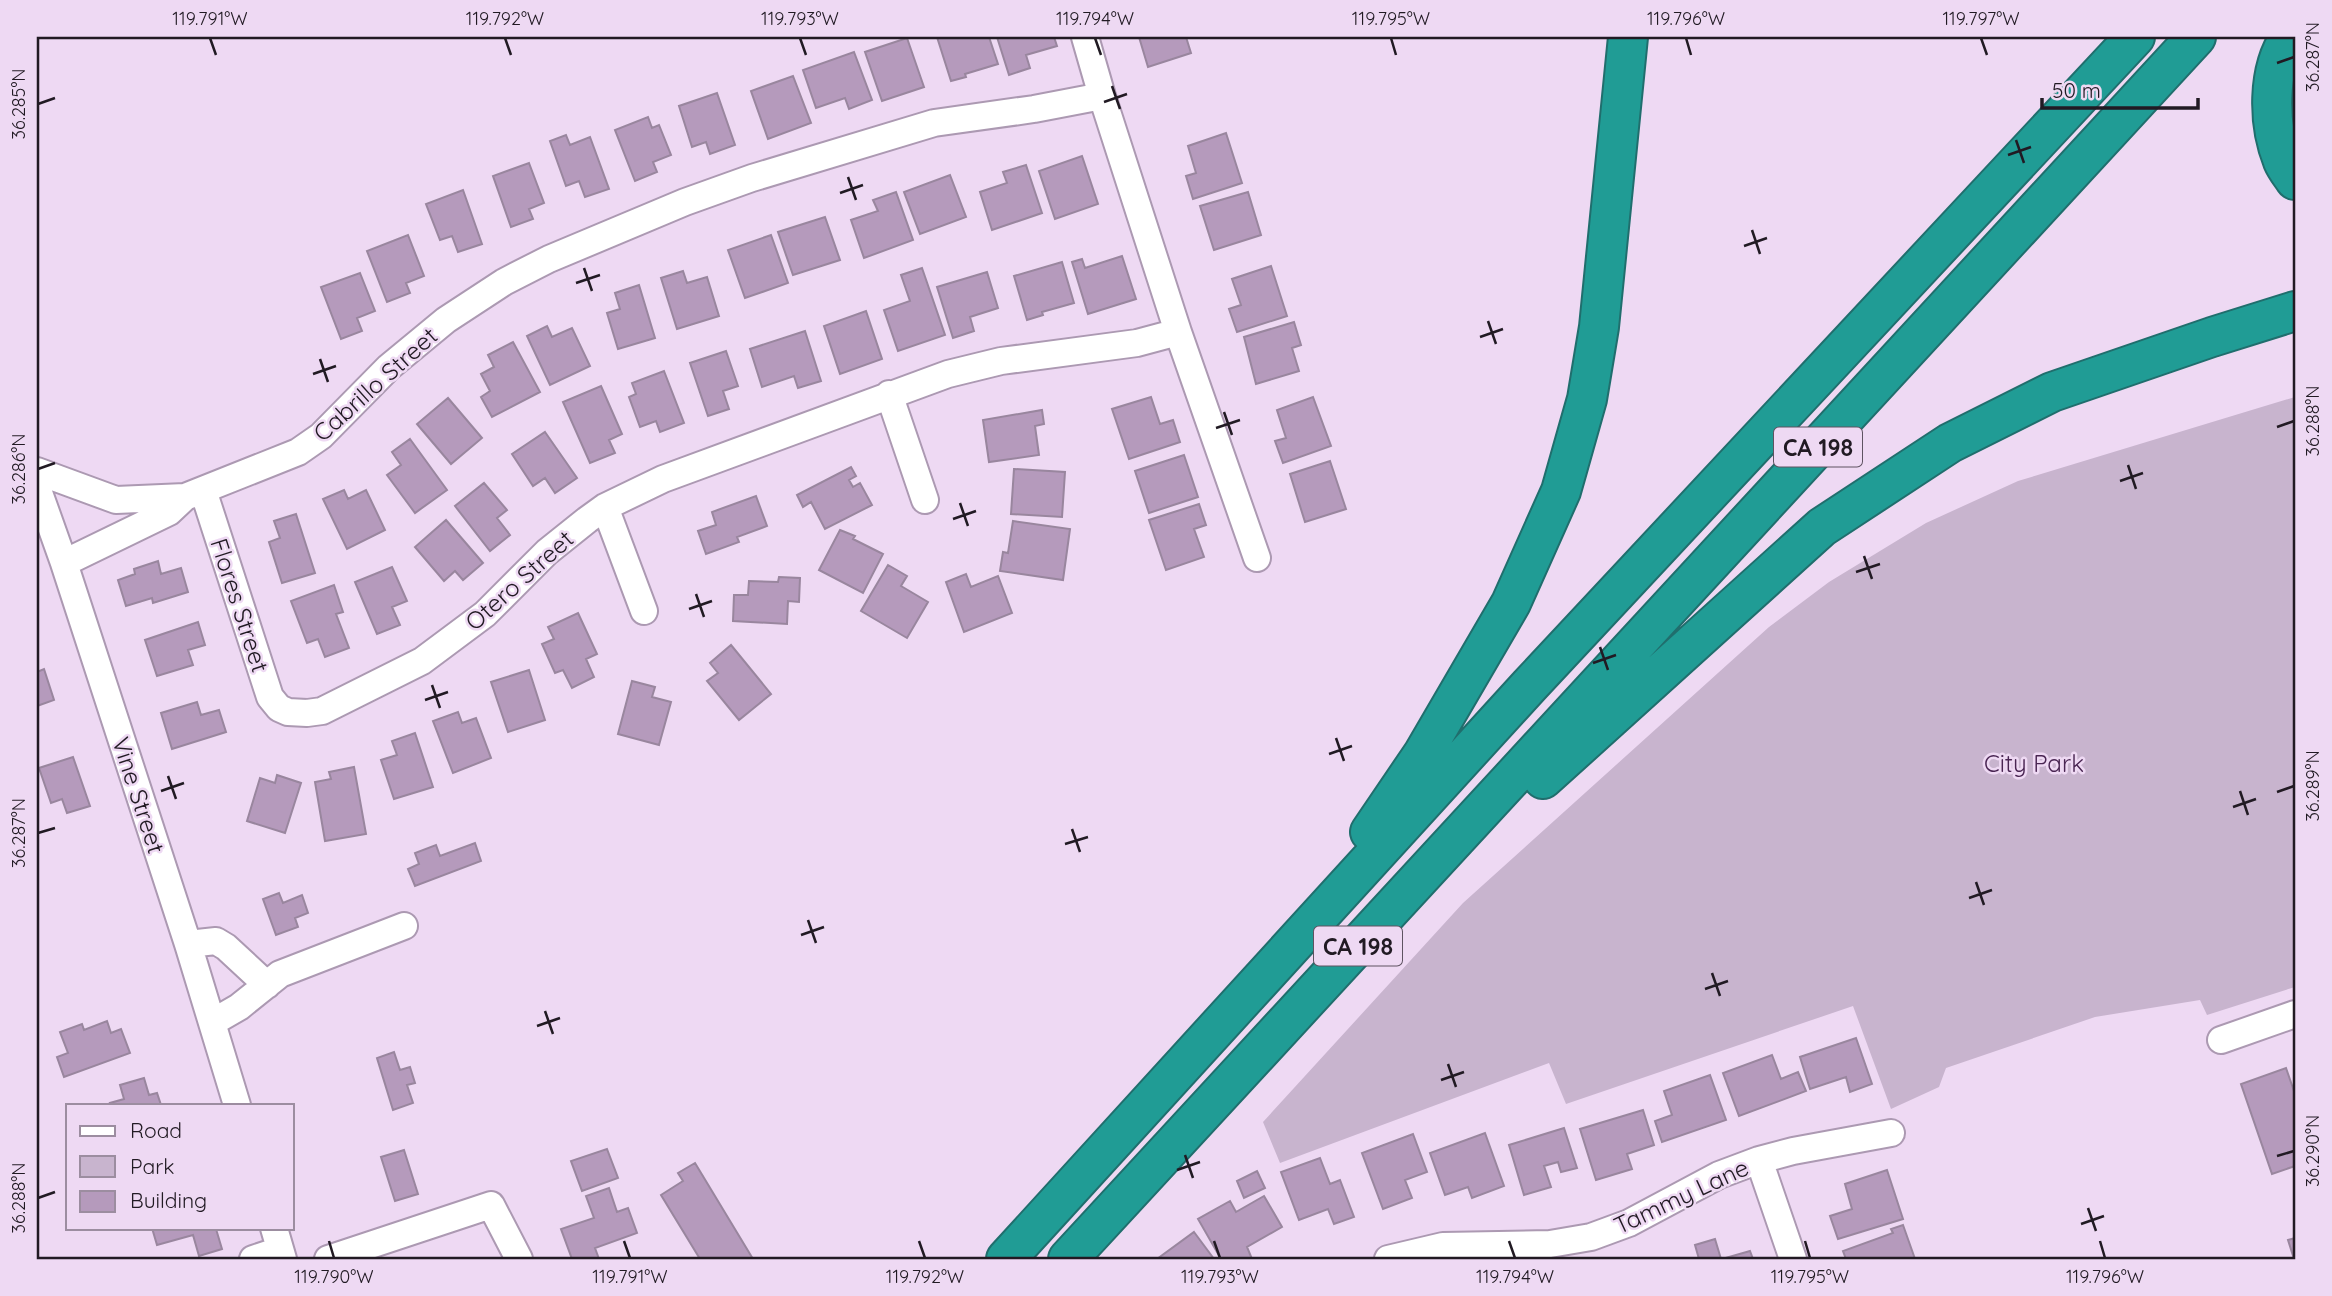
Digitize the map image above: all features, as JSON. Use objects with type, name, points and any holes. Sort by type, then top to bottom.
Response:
[{"type":"highway","points":[[1290,950],[1430,742],[1511,603],[1561,491],[1587,399],[1599,327],[1628,37]]},
{"type":"highway","name":"CA 198","points":[[1946,239],[2098,37]]},
{"type":"highway","name":"CA 198","points":[[1006,1259],[1529,686],[2135,37]]},
{"type":"highway","name":"CA 198","points":[[1068,1259],[2196,37]]},
{"type":"highway","points":[[2290,37],[2282,49],[2273,82],[2274,132],[2284,163],[2295,180]]},
{"type":"highway","points":[[1441,856],[1531,789],[1822,527],[1950,443],[2052,392],[2295,311]]},
{"type":"street","points":[[1085,37],[1178,332],[1257,558]]},
{"type":"street","name":"Cabrillo Street","points":[[64,563],[169,512],[194,494],[282,459],[321,436],[415,344],[503,282],[549,259],[685,202],[752,178],[934,123],[1102,96]]},
{"type":"street","name":"Otero Street","points":[[288,712],[307,713],[334,706],[442,649],[485,614],[547,552],[605,507],[663,479],[947,374],[1001,361],[1137,344],[1178,332]]},
{"type":"street","points":[[889,394],[925,500]]},
{"type":"street","name":"Cabrillo Street","points":[[37,471],[116,500],[194,494]]},
{"type":"street","name":"Vine Street","points":[[37,487],[188,944],[237,1104]]},
{"type":"street","name":"Flores Street","points":[[194,494],[270,697],[279,708],[288,712]]},
{"type":"street","points":[[605,507],[644,611]]},
{"type":"street","points":[[213,1022],[239,1007],[280,974],[404,926]]},
{"type":"street","points":[[188,944],[216,941],[267,985]]},
{"type":"street","points":[[2221,1040],[2295,1014]]},
{"type":"street","name":"Tammy Lane","points":[[1388,1259],[1443,1246],[1501,1251],[1591,1237],[1629,1223],[1719,1175],[1759,1160],[1793,1150],[1891,1133]]},
{"type":"street","points":[[1759,1160],[1793,1259]]},
{"type":"street","points":[[328,1259],[491,1205],[519,1259]]},
{"type":"street","points":[[253,1259],[279,1246]]},
{"type":"green space","name":"City Park","points":[[2295,397],[2295,987],[2207,1015],[2200,1000],[2095,1017],[1946,1068],[1939,1087],[1891,1109],[1853,1006],[1566,1104],[1549,1063],[1280,1163],[1263,1122],[1463,903],[1769,627],[1829,582],[1926,523],[2018,481]]},
{"type":"building","points":[[937,37],[989,37],[998,64],[951,81]]},
{"type":"building","points":[[997,37],[1054,37],[1057,46],[1026,55],[1030,68],[1009,75]]},
{"type":"building","points":[[1139,37],[1186,37],[1191,53],[1148,67]]},
{"type":"building","points":[[907,38],[924,87],[882,101],[865,52]]},
{"type":"building","points":[[854,52],[872,100],[849,109],[845,98],[816,108],[803,70]]},
{"type":"building","points":[[793,76],[811,123],[768,139],[751,91]]},
{"type":"building","points":[[717,93],[735,145],[710,154],[706,142],[692,147],[679,106]]},
{"type":"building","points":[[648,117],[652,128],[659,125],[671,155],[653,162],[657,172],[635,181],[615,130]]},
{"type":"building","points":[[1226,133],[1242,183],[1193,199],[1186,176],[1196,173],[1188,146]]},
{"type":"building","points":[[566,135],[570,145],[590,137],[609,189],[585,197],[579,181],[566,186],[550,141]]},
{"type":"building","points":[[1082,156],[1098,204],[1055,219],[1039,171]]},
{"type":"building","points":[[529,163],[544,203],[529,209],[533,219],[511,227],[493,176]]},
{"type":"building","points":[[1026,165],[1042,213],[992,230],[980,192],[1007,183],[1003,172]]},
{"type":"building","points":[[950,175],[966,217],[920,234],[904,192]]},
{"type":"building","points":[[463,190],[482,244],[458,252],[452,236],[440,240],[426,204]]},
{"type":"building","points":[[896,192],[913,240],[864,258],[851,220],[878,211],[873,200]]},
{"type":"building","points":[[1248,192],[1261,235],[1214,250],[1200,206]]},
{"type":"building","points":[[825,217],[840,260],[793,275],[778,232]]},
{"type":"building","points":[[408,235],[424,276],[406,283],[410,293],[387,302],[367,251]]},
{"type":"building","points":[[771,235],[788,283],[745,298],[728,250]]},
{"type":"building","points":[[1122,256],[1136,299],[1088,314],[1072,262],[1082,259],[1085,268]]},
{"type":"building","points":[[1062,262],[1074,303],[1042,312],[1043,315],[1027,320],[1014,276]]},
{"type":"building","points":[[1271,266],[1287,316],[1237,332],[1229,309],[1241,305],[1232,279]]},
{"type":"building","points":[[922,268],[945,335],[898,351],[884,310],[910,301],[901,275]]},
{"type":"building","points":[[683,271],[687,283],[707,277],[719,316],[677,329],[661,278]]},
{"type":"building","points":[[987,272],[998,308],[970,317],[974,331],[953,338],[937,287]]},
{"type":"building","points":[[360,273],[375,311],[357,318],[362,331],[341,339],[321,287]]},
{"type":"building","points":[[639,285],[655,338],[618,349],[607,313],[620,309],[615,293]]},
{"type":"building","points":[[866,311],[882,359],[840,374],[824,326]]},
{"type":"building","points":[[1294,322],[1301,345],[1292,348],[1299,371],[1256,384],[1244,337]]},
{"type":"building","points":[[547,326],[552,337],[572,328],[590,366],[550,385],[527,336]]},
{"type":"building","points":[[805,331],[821,381],[798,388],[794,376],[762,387],[750,349]]},
{"type":"building","points":[[513,342],[540,392],[492,417],[481,397],[490,391],[481,374],[494,367],[488,355]]},
{"type":"building","points":[[726,351],[738,386],[723,391],[729,409],[708,416],[690,363]]},
{"type":"building","points":[[664,371],[684,423],[660,432],[656,421],[640,427],[629,397],[636,394],[632,383]]},
{"type":"building","points":[[601,386],[622,434],[609,440],[615,453],[590,463],[563,402]]},
{"type":"building","points":[[1151,397],[1160,424],[1173,420],[1180,442],[1129,459],[1112,409]]},
{"type":"building","points":[[1313,397],[1331,446],[1283,463],[1275,441],[1286,438],[1277,410]]},
{"type":"building","points":[[448,398],[482,438],[451,464],[417,424]]},
{"type":"building","points":[[1042,410],[1044,424],[1035,426],[1039,455],[989,462],[983,420]]},
{"type":"building","points":[[545,432],[577,478],[555,493],[545,478],[533,486],[512,454]]},
{"type":"building","points":[[410,439],[447,490],[415,513],[387,475],[401,465],[392,452]]},
{"type":"building","points":[[1184,455],[1198,497],[1149,513],[1135,471]]},
{"type":"building","points":[[1330,461],[1346,509],[1305,522],[1290,474]]},
{"type":"building","points":[[851,467],[856,476],[849,480],[853,487],[860,483],[872,505],[825,529],[811,502],[803,507],[797,495]]},
{"type":"building","points":[[1014,469],[1065,472],[1062,517],[1011,514]]},
{"type":"building","points":[[484,483],[507,510],[497,518],[510,535],[490,551],[455,506]]},
{"type":"building","points":[[344,490],[348,499],[366,490],[385,530],[347,549],[323,499]]},
{"type":"building","points":[[756,496],[767,526],[737,537],[739,542],[706,554],[698,531],[716,525],[712,512]]},
{"type":"building","points":[[1199,504],[1206,525],[1194,529],[1204,557],[1166,570],[1149,520]]},
{"type":"building","points":[[296,514],[315,573],[282,583],[269,542],[280,538],[274,521]]},
{"type":"building","points":[[446,520],[483,563],[463,580],[455,571],[444,581],[415,547]]},
{"type":"building","points":[[1013,521],[1070,529],[1063,580],[1000,571],[1003,552],[1008,553]]},
{"type":"building","points":[[840,530],[883,554],[863,593],[819,570]]},
{"type":"building","points":[[158,561],[161,574],[181,568],[188,592],[153,603],[152,598],[126,606],[118,580],[135,574],[134,569]]},
{"type":"building","points":[[888,565],[907,576],[901,586],[928,602],[907,638],[861,611]]},
{"type":"building","points":[[392,567],[407,601],[392,607],[400,625],[377,634],[355,582]]},
{"type":"building","points":[[966,574],[971,587],[998,576],[1012,613],[964,632],[946,582]]},
{"type":"building","points":[[779,577],[800,578],[799,602],[788,601],[787,624],[733,621],[734,595],[748,595],[749,581],[778,582]]},
{"type":"building","points":[[334,585],[343,612],[336,614],[349,648],[325,657],[318,639],[307,643],[291,601]]},
{"type":"building","points":[[578,613],[597,654],[586,659],[594,677],[572,688],[563,670],[555,673],[542,644],[554,639],[548,627]]},
{"type":"building","points":[[198,622],[205,645],[188,650],[193,665],[157,676],[145,640]]},
{"type":"building","points":[[731,645],[771,694],[739,720],[707,681],[718,673],[710,663]]},
{"type":"building","points":[[44,669],[54,700],[37,706],[37,672]]},
{"type":"building","points":[[529,670],[545,720],[508,732],[491,682]]},
{"type":"building","points":[[632,681],[655,687],[652,697],[671,702],[659,745],[618,734]]},
{"type":"building","points":[[197,702],[201,715],[219,710],[226,732],[172,749],[161,713]]},
{"type":"building","points":[[458,712],[462,723],[476,718],[491,758],[453,773],[433,721]]},
{"type":"building","points":[[415,733],[433,787],[394,799],[381,760],[397,755],[392,741]]},
{"type":"building","points":[[73,757],[90,806],[67,813],[62,799],[51,803],[39,768]]},
{"type":"building","points":[[354,767],[366,834],[325,841],[315,782],[331,779],[329,772]]},
{"type":"building","points":[[277,775],[301,783],[285,833],[247,821],[260,778],[275,783]]},
{"type":"building","points":[[475,843],[481,861],[415,886],[408,869],[419,864],[415,853],[436,845],[440,856]]},
{"type":"building","points":[[279,893],[283,903],[302,895],[308,913],[295,918],[298,927],[276,935],[263,899]]},
{"type":"building","points":[[107,1021],[111,1033],[121,1029],[130,1053],[64,1077],[57,1057],[68,1053],[60,1032],[82,1024],[84,1030]]},
{"type":"building","points":[[1856,1038],[1872,1084],[1850,1092],[1846,1077],[1810,1089],[1800,1057]]},
{"type":"building","points":[[394,1052],[400,1070],[410,1067],[415,1083],[407,1085],[413,1103],[393,1110],[377,1058]]},
{"type":"building","points":[[1772,1055],[1781,1079],[1798,1072],[1806,1091],[1739,1116],[1723,1073]]},
{"type":"building","points":[[2286,1068],[2295,1094],[2295,1166],[2272,1174],[2241,1084]]},
{"type":"building","points":[[1710,1075],[1726,1120],[1662,1142],[1655,1121],[1672,1115],[1664,1091]]},
{"type":"building","points":[[144,1078],[149,1095],[157,1093],[161,1104],[110,1104],[124,1099],[120,1085]]},
{"type":"building","points":[[1643,1110],[1654,1145],[1627,1154],[1632,1169],[1596,1180],[1580,1129]]},
{"type":"building","points":[[1564,1128],[1577,1168],[1561,1172],[1558,1162],[1544,1166],[1551,1187],[1524,1195],[1509,1145]]},
{"type":"building","points":[[1485,1133],[1504,1186],[1472,1198],[1468,1187],[1445,1195],[1430,1153]]},
{"type":"building","points":[[1413,1134],[1427,1172],[1405,1180],[1412,1198],[1383,1209],[1362,1153]]},
{"type":"building","points":[[607,1149],[618,1178],[582,1191],[571,1161]]},
{"type":"building","points":[[404,1150],[418,1194],[395,1201],[381,1157]]},
{"type":"building","points":[[1320,1158],[1330,1184],[1340,1180],[1354,1217],[1334,1224],[1328,1209],[1299,1220],[1281,1172]]},
{"type":"building","points":[[695,1163],[753,1259],[700,1259],[661,1195],[683,1181],[678,1173]]},
{"type":"building","points":[[1887,1170],[1903,1219],[1838,1239],[1830,1216],[1852,1209],[1845,1184]]},
{"type":"building","points":[[1257,1171],[1265,1188],[1244,1198],[1237,1181]]},
{"type":"building","points":[[609,1188],[617,1212],[628,1208],[637,1233],[595,1248],[599,1259],[572,1259],[561,1229],[594,1218],[586,1196]]},
{"type":"building","points":[[1264,1196],[1282,1227],[1247,1247],[1252,1259],[1221,1259],[1198,1219],[1230,1201],[1236,1212]]},
{"type":"building","points":[[1903,1225],[1915,1259],[1846,1259],[1843,1251],[1893,1233],[1891,1229]]},
{"type":"building","points":[[153,1230],[216,1230],[222,1249],[199,1256],[193,1235],[157,1245]]},
{"type":"building","points":[[1194,1232],[1214,1259],[1157,1259]]},
{"type":"building","points":[[2295,1238],[2295,1259],[2294,1259],[2288,1240]]},
{"type":"building","points":[[1715,1239],[1721,1259],[1699,1259],[1695,1245]]},
{"type":"building","points":[[1750,1251],[1753,1259],[1722,1259]]}]
